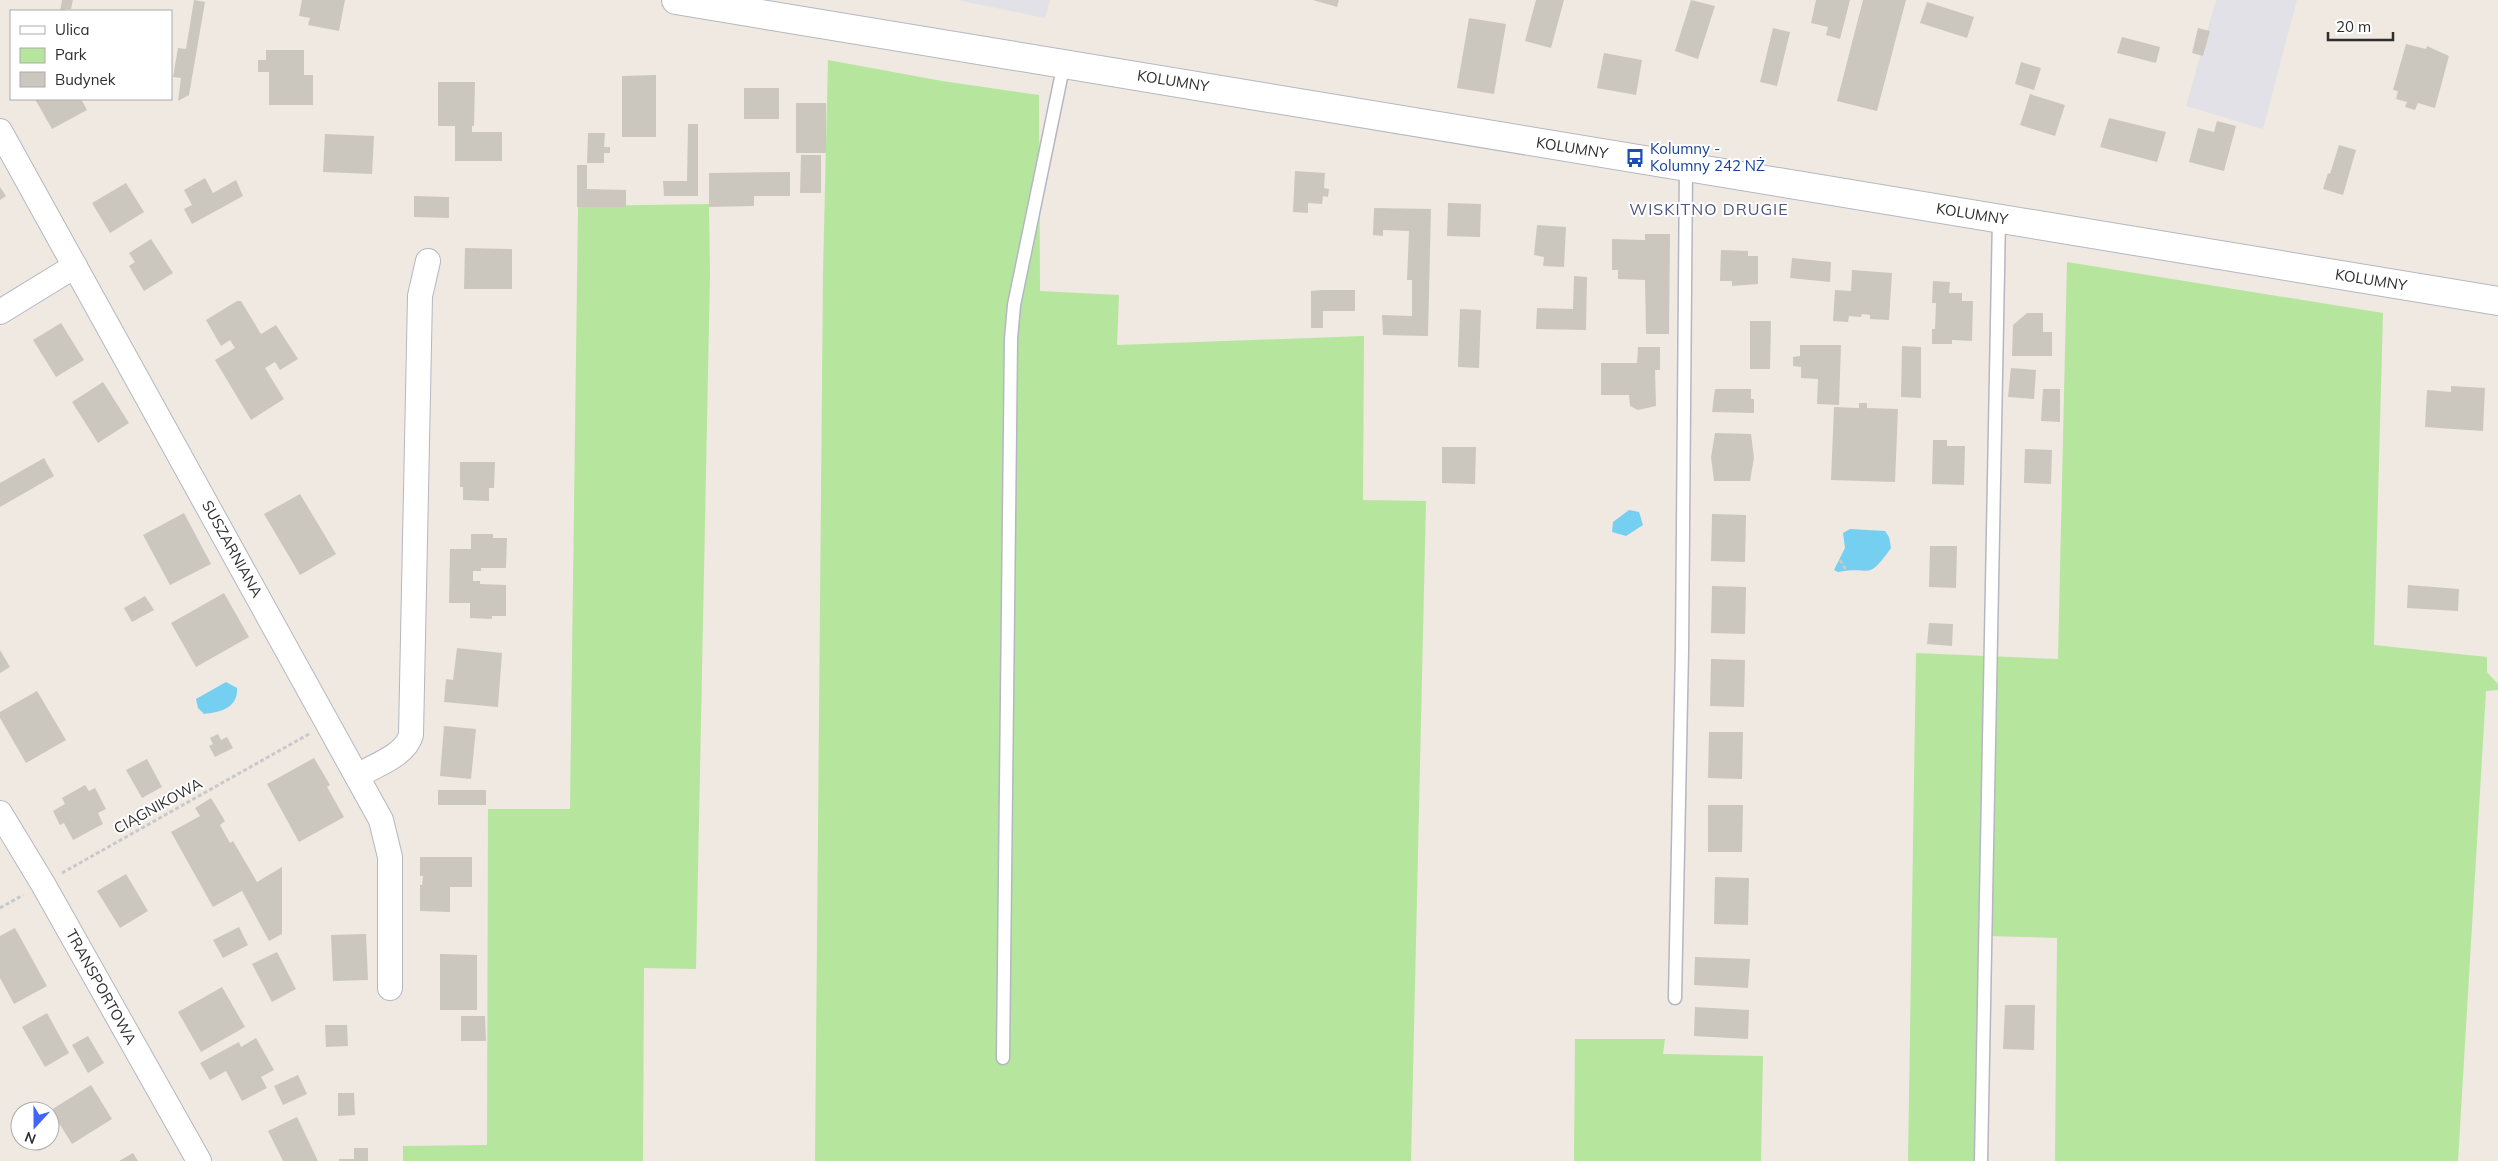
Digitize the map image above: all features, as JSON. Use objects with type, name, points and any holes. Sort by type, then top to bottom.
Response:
[{"type":"street","name":"KOLUMNY","points":[[676,0],[2498,301]]},
{"type":"street","name":"SUSZARNIANA","points":[[0,131],[381,820],[390,857],[390,988]]},
{"type":"street","points":[[357,776],[403,750],[409,743],[411,735],[420,296],[428,261]]},
{"type":"street","points":[[0,312],[75,266]]},
{"type":"street","name":"TRANSPORTOWA","points":[[0,813],[43,884],[199,1161]]},
{"type":"lane","points":[[1004,1058],[1012,331],[1014,305],[1064,63]]},
{"type":"lane","points":[[1674,998],[1682,650],[1686,166]]},
{"type":"lane","points":[[1981,1161],[1999,218]]},
{"type":"path","points":[[1840,560],[1846,570]]},
{"type":"path","name":"CIĄGNIKOWA","points":[[0,908],[328,723]]},
{"type":"shaded area","points":[[957,0],[1050,0],[1045,18]]},
{"type":"shaded area","points":[[2216,0],[2297,0],[2263,129],[2186,106]]},
{"type":"green space","points":[[828,60],[942,81],[1039,95],[1040,291],[1119,295],[1117,345],[1364,336],[1363,500],[1426,501],[1411,1161],[815,1161],[823,273]]},
{"type":"green space","points":[[709,204],[710,274],[696,969],[644,968],[643,1161],[403,1161],[403,1146],[487,1145],[488,809],[570,809],[578,206]]},
{"type":"green space","points":[[2067,262],[2383,313],[2374,645],[2487,657],[2487,672],[2498,684],[2498,690],[2486,691],[2458,1161],[2055,1161],[2057,938],[1985,936],[1981,1161],[1908,1161],[1916,653],[2058,659]]},
{"type":"green space","points":[[1575,1039],[1665,1039],[1663,1054],[1763,1056],[1761,1161],[1574,1161]]},
{"type":"water","points":[[1629,510],[1639,512],[1643,525],[1626,536],[1612,532],[1613,522]]},
{"type":"water","points":[[1850,529],[1885,531],[1889,537],[1891,548],[1877,566],[1868,570],[1838,572],[1834,570],[1845,548],[1843,533]]},
{"type":"water","points":[[226,682],[237,688],[235,700],[227,708],[204,714],[198,708],[196,699]]},
{"type":"building","points":[[62,0],[73,0],[71,9],[60,10]]},
{"type":"building","points":[[194,0],[205,2],[189,95],[178,101],[181,78],[173,77],[178,48],[186,49]]},
{"type":"building","points":[[302,0],[345,0],[339,31],[308,25],[310,18],[299,16]]},
{"type":"building","points":[[1313,0],[1339,0],[1337,7]]},
{"type":"building","points":[[1536,0],[1564,0],[1551,48],[1525,41]]},
{"type":"building","points":[[1691,0],[1715,6],[1698,59],[1675,51]]},
{"type":"building","points":[[1816,0],[1850,0],[1840,39],[1826,35],[1828,27],[1811,23]]},
{"type":"building","points":[[1863,0],[1906,0],[1877,111],[1837,101]]},
{"type":"building","points":[[1927,2],[1974,17],[1967,38],[1920,23]]},
{"type":"building","points":[[1469,18],[1506,24],[1494,94],[1457,88]]},
{"type":"building","points":[[1773,28],[1790,32],[1777,86],[1760,82]]},
{"type":"building","points":[[2198,28],[2210,31],[2203,56],[2192,53]]},
{"type":"building","points":[[2122,37],[2160,47],[2156,63],[2117,53]]},
{"type":"building","points":[[2406,44],[2426,49],[2427,46],[2449,56],[2435,108],[2418,103],[2415,110],[2405,107],[2407,102],[2396,99],[2398,91],[2393,90]]},
{"type":"building","points":[[266,50],[304,50],[304,75],[313,75],[313,105],[269,105],[269,72],[258,72],[258,60],[266,60]]},
{"type":"building","points":[[1604,53],[1642,60],[1636,95],[1597,88]]},
{"type":"building","points":[[2021,62],[2041,68],[2034,90],[2015,84]]},
{"type":"building","points":[[656,75],[656,137],[622,137],[622,76]]},
{"type":"building","points":[[438,82],[475,82],[474,126],[472,126],[472,132],[502,132],[502,161],[455,161],[455,126],[438,126]]},
{"type":"building","points":[[744,88],[779,88],[779,119],[744,119]]},
{"type":"building","points":[[2030,94],[2065,105],[2055,136],[2020,125]]},
{"type":"building","points":[[36,100],[82,100],[87,110],[52,129]]},
{"type":"building","points":[[796,103],[826,103],[826,153],[796,153]]},
{"type":"building","points":[[2109,118],[2166,132],[2157,162],[2100,147]]},
{"type":"building","points":[[2217,121],[2236,126],[2224,171],[2189,162],[2198,128],[2214,132]]},
{"type":"building","points":[[688,124],[698,124],[698,196],[664,196],[663,181],[687,181]]},
{"type":"building","points":[[588,133],[605,133],[604,147],[610,147],[610,153],[604,153],[604,163],[587,163]]},
{"type":"building","points":[[325,134],[374,136],[372,174],[323,172]]},
{"type":"building","points":[[2339,145],[2356,150],[2343,195],[2323,189]]},
{"type":"building","points":[[801,155],[821,155],[821,193],[800,193]]},
{"type":"building","points":[[577,165],[587,165],[587,189],[626,190],[626,207],[577,207]]},
{"type":"building","points":[[1295,171],[1325,173],[1324,188],[1329,189],[1328,197],[1323,196],[1322,204],[1308,203],[1308,213],[1293,212]]},
{"type":"building","points":[[790,172],[790,196],[754,196],[754,206],[709,207],[709,173]]},
{"type":"building","points":[[205,178],[213,193],[236,180],[243,196],[192,224],[184,209],[192,205],[184,190]]},
{"type":"building","points":[[126,183],[144,212],[110,233],[92,203]]},
{"type":"building","points":[[0,187],[6,196],[0,200]]},
{"type":"building","points":[[414,196],[449,197],[449,218],[414,217]]},
{"type":"building","points":[[1448,203],[1481,204],[1480,237],[1447,236]]},
{"type":"building","points":[[1374,208],[1431,209],[1428,336],[1383,335],[1382,315],[1412,316],[1412,280],[1407,280],[1409,231],[1383,230],[1383,236],[1373,235]]},
{"type":"building","points":[[1537,225],[1566,227],[1564,267],[1543,266],[1544,257],[1534,255]]},
{"type":"building","points":[[1645,234],[1670,234],[1669,334],[1646,334],[1645,280],[1618,279],[1618,270],[1612,270],[1612,239],[1645,240]]},
{"type":"building","points":[[151,239],[173,273],[144,291],[129,266],[135,262],[129,253]]},
{"type":"building","points":[[465,248],[512,249],[512,289],[464,289]]},
{"type":"building","points":[[1721,250],[1748,251],[1748,256],[1758,256],[1758,284],[1732,286],[1732,281],[1720,281]]},
{"type":"building","points":[[1792,258],[1831,262],[1830,282],[1790,278]]},
{"type":"building","points":[[1852,270],[1892,273],[1889,320],[1870,319],[1870,315],[1862,314],[1861,317],[1849,316],[1848,322],[1833,321],[1835,290],[1851,291]]},
{"type":"building","points":[[1574,276],[1587,277],[1586,330],[1536,329],[1537,308],[1573,309]]},
{"type":"building","points":[[1933,281],[1950,282],[1949,293],[1962,293],[1962,301],[1973,301],[1972,341],[1952,340],[1952,344],[1932,344],[1932,329],[1935,329],[1936,303],[1932,303]]},
{"type":"building","points":[[1355,290],[1355,311],[1323,311],[1323,328],[1311,328],[1311,291]]},
{"type":"building","points":[[237,301],[241,301],[261,334],[276,325],[298,359],[280,370],[275,362],[265,368],[284,399],[251,420],[215,360],[235,348],[230,340],[221,346],[206,320]]},
{"type":"building","points":[[1460,309],[1481,310],[1479,368],[1458,367]]},
{"type":"building","points":[[2027,313],[2043,313],[2043,332],[2052,332],[2052,356],[2012,356],[2013,325]]},
{"type":"building","points":[[1750,321],[1771,321],[1770,369],[1750,369]]},
{"type":"building","points":[[61,323],[84,360],[56,377],[33,340]]},
{"type":"building","points":[[1800,345],[1841,345],[1839,405],[1817,404],[1818,379],[1801,378],[1801,367],[1793,366],[1793,357],[1800,356]]},
{"type":"building","points":[[1902,346],[1921,347],[1921,398],[1901,397]]},
{"type":"building","points":[[1638,347],[1660,347],[1660,370],[1655,370],[1656,406],[1638,410],[1630,406],[1629,395],[1601,395],[1601,363],[1637,363]]},
{"type":"building","points":[[2011,368],[2036,370],[2034,399],[2008,397]]},
{"type":"building","points":[[103,382],[129,423],[98,443],[72,402]]},
{"type":"building","points":[[2451,386],[2485,388],[2483,431],[2425,427],[2427,390],[2451,392]]},
{"type":"building","points":[[1715,389],[1751,389],[1751,399],[1754,399],[1754,413],[1712,412]]},
{"type":"building","points":[[2043,389],[2060,389],[2060,422],[2041,421]]},
{"type":"building","points":[[1859,403],[1867,403],[1867,408],[1898,409],[1895,482],[1831,480],[1834,407],[1859,408]]},
{"type":"building","points":[[1715,433],[1751,434],[1754,458],[1750,481],[1714,481],[1711,457]]},
{"type":"building","points":[[1933,440],[1947,440],[1947,446],[1965,446],[1964,485],[1932,484]]},
{"type":"building","points":[[1442,447],[1476,447],[1475,484],[1442,483]]},
{"type":"building","points":[[2025,449],[2052,450],[2051,484],[2024,483]]},
{"type":"building","points":[[44,458],[54,476],[0,507],[0,483]]},
{"type":"building","points":[[460,462],[495,462],[494,488],[489,488],[489,501],[463,500],[463,487],[460,487]]},
{"type":"building","points":[[300,494],[336,554],[300,575],[264,514]]},
{"type":"building","points":[[184,513],[211,564],[170,585],[143,535]]},
{"type":"building","points":[[1712,514],[1746,515],[1745,562],[1711,561]]},
{"type":"building","points":[[471,534],[493,534],[493,538],[507,538],[506,568],[481,568],[481,571],[473,571],[473,581],[480,581],[480,584],[506,585],[506,616],[492,616],[492,619],[470,618],[470,603],[449,603],[450,549],[471,549]]},
{"type":"building","points":[[1930,546],[1957,546],[1956,588],[1929,587]]},
{"type":"building","points":[[2408,585],[2459,589],[2458,611],[2407,608]]},
{"type":"building","points":[[1712,586],[1746,587],[1745,634],[1711,633]]},
{"type":"building","points":[[224,593],[249,637],[196,667],[171,623]]},
{"type":"building","points":[[145,596],[154,610],[132,622],[124,608]]},
{"type":"building","points":[[1929,623],[1953,624],[1952,646],[1927,644]]},
{"type":"building","points":[[457,648],[502,653],[498,707],[444,702],[446,679],[453,680]]},
{"type":"building","points":[[0,650],[10,667],[0,673]]},
{"type":"building","points":[[1711,659],[1745,660],[1744,707],[1710,706]]},
{"type":"building","points":[[37,691],[66,740],[26,763],[0,718],[0,712]]},
{"type":"building","points":[[444,726],[476,729],[471,779],[440,776]]},
{"type":"building","points":[[1709,732],[1743,732],[1742,779],[1708,778]]},
{"type":"building","points":[[218,734],[221,740],[227,737],[233,748],[215,757],[209,746],[213,744],[210,738]]},
{"type":"building","points":[[314,758],[330,785],[327,787],[344,817],[299,842],[267,784]]},
{"type":"building","points":[[147,759],[162,787],[142,798],[126,770]]},
{"type":"building","points":[[85,785],[89,791],[95,788],[106,809],[98,813],[103,824],[73,840],[64,823],[60,825],[53,811],[65,804],[62,798]]},
{"type":"building","points":[[438,790],[486,790],[486,805],[438,805]]},
{"type":"building","points":[[211,798],[225,821],[220,825],[230,843],[233,841],[257,882],[282,867],[282,934],[269,941],[242,891],[213,907],[171,832],[200,816],[195,808]]},
{"type":"building","points":[[1708,805],[1743,805],[1742,852],[1708,852]]},
{"type":"building","points":[[420,857],[472,857],[472,887],[450,887],[450,912],[420,911],[420,885],[422,885],[423,876],[420,876]]},
{"type":"building","points":[[126,874],[148,911],[120,928],[97,891]]},
{"type":"building","points":[[1715,877],[1749,878],[1748,925],[1714,924]]},
{"type":"building","points":[[239,927],[248,945],[223,958],[213,940]]},
{"type":"building","points":[[15,928],[47,986],[14,1004],[0,978],[0,936]]},
{"type":"building","points":[[366,934],[368,980],[333,981],[331,935]]},
{"type":"building","points":[[277,952],[296,989],[272,1002],[252,964]]},
{"type":"building","points":[[440,954],[477,955],[477,1010],[440,1010]]},
{"type":"building","points":[[1695,957],[1750,959],[1748,988],[1694,985]]},
{"type":"building","points":[[222,987],[245,1027],[201,1052],[178,1012]]},
{"type":"building","points":[[2005,1005],[2035,1005],[2034,1050],[2003,1049]]},
{"type":"building","points":[[1695,1007],[1749,1010],[1748,1039],[1694,1036]]},
{"type":"building","points":[[47,1013],[69,1053],[45,1067],[22,1027]]},
{"type":"building","points":[[461,1016],[485,1016],[486,1041],[461,1041]]},
{"type":"building","points":[[325,1025],[347,1025],[348,1046],[326,1047]]},
{"type":"building","points":[[88,1036],[104,1063],[88,1073],[72,1045]]},
{"type":"building","points":[[256,1038],[274,1070],[261,1077],[267,1088],[242,1101],[226,1071],[210,1080],[200,1063],[239,1042],[241,1047]]},
{"type":"building","points":[[298,1075],[307,1094],[283,1105],[274,1086]]},
{"type":"building","points":[[91,1085],[112,1119],[72,1144],[60,1125],[60,1104]]},
{"type":"building","points":[[338,1093],[354,1093],[355,1115],[338,1116]]},
{"type":"building","points":[[297,1117],[318,1161],[283,1161],[268,1131]]},
{"type":"building","points":[[354,1148],[368,1148],[368,1161],[339,1161],[339,1159],[354,1159]]},
{"type":"building","points":[[133,1153],[138,1161],[119,1161]]},
{"type":"place","name":"Kolumny - Kolumny 242 NŻ","points":[[1635,158]]},
{"type":"district","name":"WISKITNO DRUGIE","points":[[1709,209]]}]
